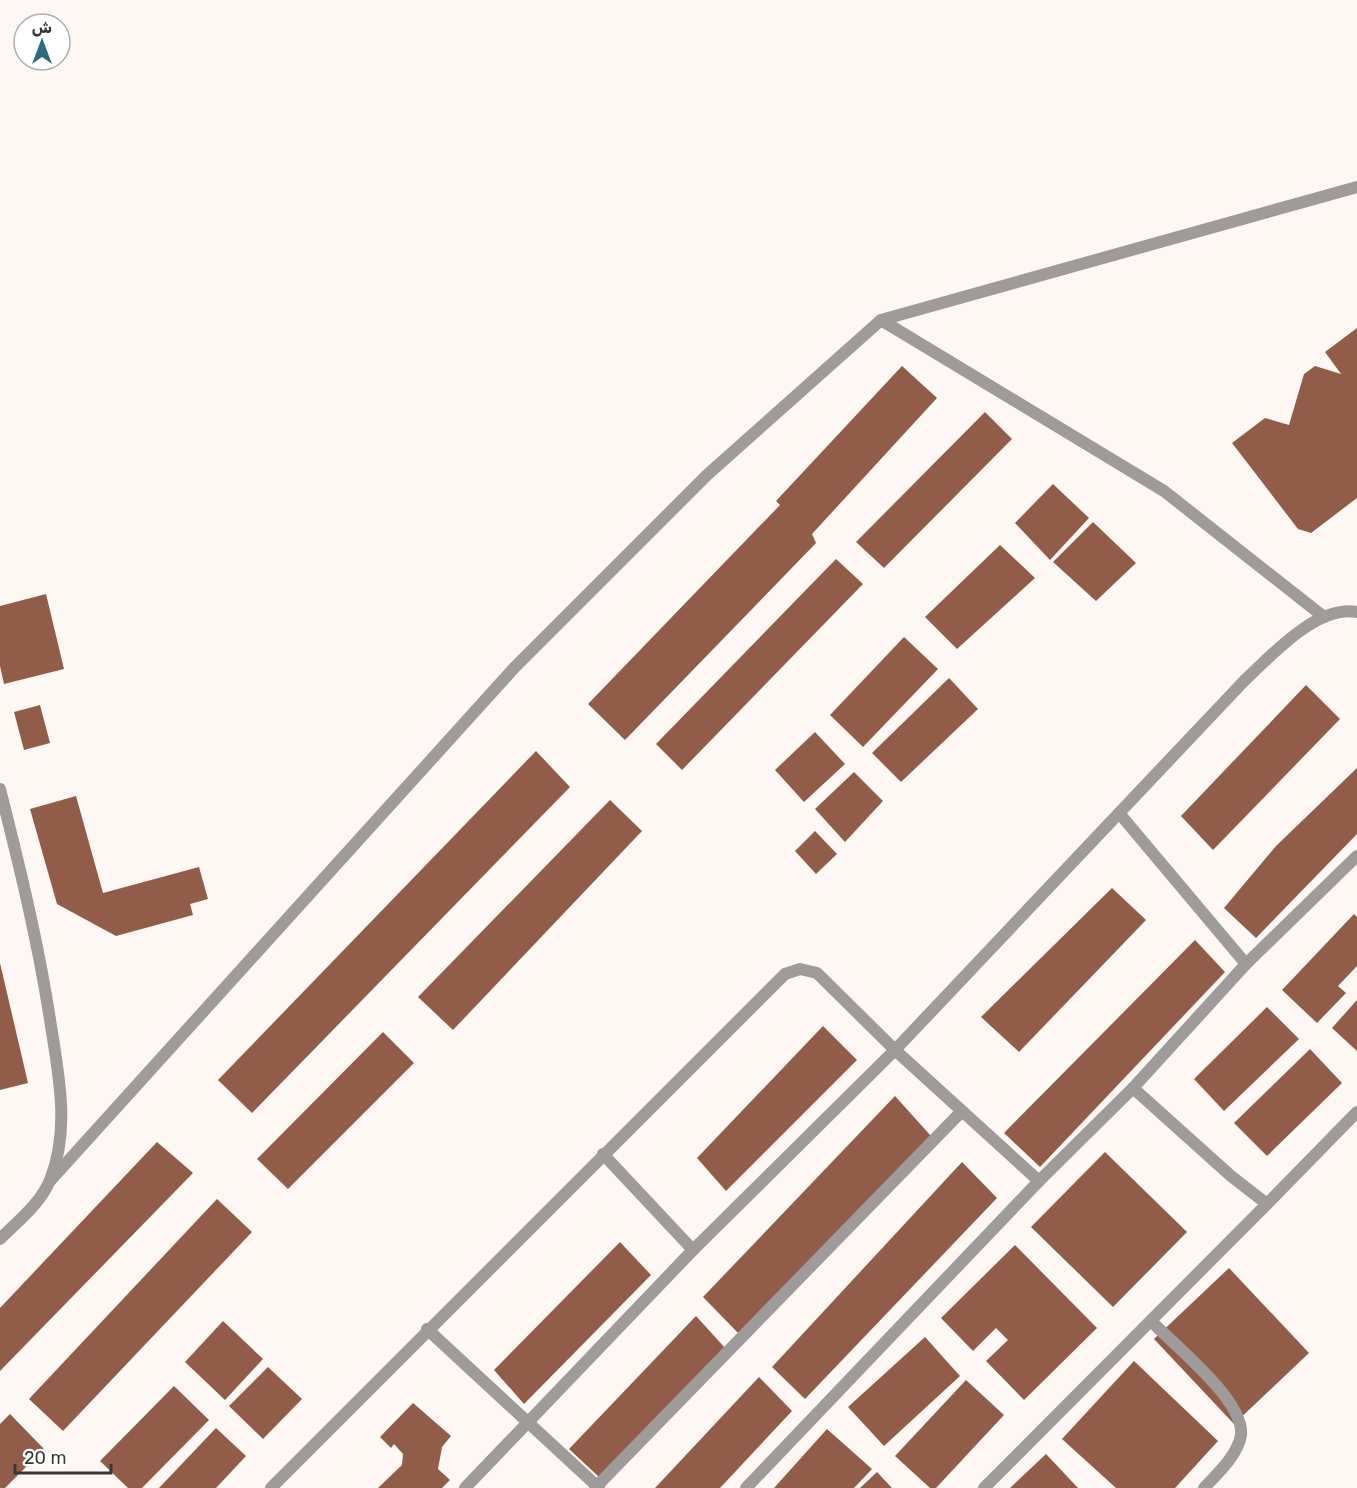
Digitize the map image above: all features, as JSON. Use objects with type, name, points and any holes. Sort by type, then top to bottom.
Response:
[{"type":"street","points":[[0,1239],[30,1209],[50,1181],[515,667],[707,475],[881,320],[1357,187]]},
{"type":"street","points":[[881,320],[1164,491],[1324,617]]},
{"type":"street","points":[[465,1488],[693,1250],[895,1050],[1244,681],[1290,637],[1324,617],[1347,610],[1357,612]]},
{"type":"street","points":[[0,789],[40,953],[62,1094],[61,1140],[50,1181]]},
{"type":"street","points":[[1119,813],[1246,964]]},
{"type":"street","points":[[747,1488],[1039,1181],[1133,1088],[1246,964],[1357,856]]},
{"type":"street","points":[[271,1488],[427,1329],[785,974],[800,969],[817,973],[895,1050],[1039,1181]]},
{"type":"street","points":[[1133,1088],[1231,1176],[1268,1204]]},
{"type":"street","points":[[427,1329],[529,1421],[597,1487],[962,1111]]},
{"type":"street","points":[[984,1488],[1357,1112]]},
{"type":"street","points":[[603,1154],[693,1250]]},
{"type":"street","points":[[1151,1321],[1227,1397],[1241,1420],[1241,1437],[1227,1463],[1204,1488]]},
{"type":"building","points":[[1357,328],[1357,498],[1311,533],[1298,529],[1232,443],[1265,418],[1289,425],[1304,374],[1315,366],[1341,374],[1325,352]]},
{"type":"building","points":[[902,366],[937,398],[812,534],[816,543],[625,740],[588,704],[780,505],[776,501]]},
{"type":"building","points":[[985,412],[1012,439],[884,568],[856,542]]},
{"type":"building","points":[[1053,484],[1089,518],[1050,560],[1015,523]]},
{"type":"building","points":[[1093,522],[1136,563],[1096,601],[1053,562]]},
{"type":"building","points":[[1000,545],[1035,578],[957,649],[925,617]]},
{"type":"building","points":[[836,559],[863,584],[682,770],[656,744]]},
{"type":"building","points":[[46,594],[64,669],[4,684],[0,666],[0,606]]},
{"type":"building","points":[[904,637],[938,669],[863,747],[830,715]]},
{"type":"building","points":[[949,678],[978,709],[901,782],[872,753]]},
{"type":"building","points":[[1306,685],[1340,719],[1213,850],[1181,816]]},
{"type":"building","points":[[40,705],[50,743],[24,750],[14,712]]},
{"type":"building","points":[[815,732],[845,764],[804,802],[775,770]]},
{"type":"building","points":[[536,751],[570,787],[252,1113],[218,1080]]},
{"type":"building","points":[[1357,768],[1357,834],[1256,938],[1224,908],[1276,846]]},
{"type":"building","points":[[854,772],[883,801],[845,842],[815,809]]},
{"type":"building","points":[[76,796],[103,893],[199,867],[208,899],[190,904],[193,915],[116,936],[57,904],[30,809]]},
{"type":"building","points":[[610,800],[642,831],[453,1030],[418,997]]},
{"type":"building","points":[[815,831],[837,854],[816,874],[795,851]]},
{"type":"building","points":[[1112,888],[1146,920],[1019,1052],[981,1017]]},
{"type":"building","points":[[1354,914],[1357,917],[1357,966],[1338,986],[1346,993],[1317,1023],[1282,990]]},
{"type":"building","points":[[1195,940],[1225,972],[1040,1167],[1004,1133]]},
{"type":"building","points":[[0,963],[28,1083],[0,1090]]},
{"type":"building","points":[[1357,1000],[1357,1051],[1332,1028]]},
{"type":"building","points":[[1267,1007],[1299,1039],[1224,1111],[1194,1079]]},
{"type":"building","points":[[823,1026],[857,1060],[726,1191],[697,1158]]},
{"type":"building","points":[[383,1032],[414,1063],[288,1189],[257,1159]]},
{"type":"building","points":[[1310,1049],[1342,1083],[1267,1156],[1234,1123]]},
{"type":"building","points":[[895,1096],[931,1136],[742,1337],[703,1297]]},
{"type":"building","points":[[157,1142],[193,1173],[0,1371],[0,1308]]},
{"type":"building","points":[[1105,1152],[1187,1232],[1113,1307],[1031,1227]]},
{"type":"building","points":[[962,1162],[997,1198],[805,1399],[772,1367]]},
{"type":"building","points":[[217,1199],[252,1232],[63,1431],[29,1399]]},
{"type":"building","points":[[620,1242],[651,1275],[524,1404],[494,1370]]},
{"type":"building","points":[[1015,1245],[1097,1328],[1024,1400],[986,1361],[1008,1340],[996,1328],[973,1351],[941,1318]]},
{"type":"building","points":[[1229,1268],[1309,1353],[1234,1424],[1154,1339]]},
{"type":"building","points":[[696,1316],[726,1349],[599,1477],[569,1449]]},
{"type":"building","points":[[223,1321],[263,1359],[225,1400],[185,1362]]},
{"type":"building","points":[[925,1337],[960,1376],[884,1446],[848,1407]]},
{"type":"building","points":[[1134,1361],[1218,1441],[1175,1488],[1116,1488],[1062,1439]]},
{"type":"building","points":[[268,1367],[302,1399],[263,1439],[229,1406]]},
{"type":"building","points":[[759,1377],[792,1411],[720,1488],[655,1488]]},
{"type":"building","points":[[966,1380],[1004,1415],[936,1488],[930,1488],[895,1456]]},
{"type":"building","points":[[174,1386],[209,1420],[142,1488],[128,1488],[100,1461]]},
{"type":"building","points":[[413,1403],[451,1436],[442,1447],[438,1469],[450,1480],[442,1488],[378,1488],[402,1465],[403,1454],[394,1444],[391,1448],[380,1437]]},
{"type":"building","points":[[10,1414],[44,1449],[5,1488],[0,1488],[0,1424]]},
{"type":"building","points":[[216,1428],[246,1456],[216,1488],[159,1488]]},
{"type":"building","points":[[827,1429],[872,1469],[854,1488],[774,1488]]},
{"type":"building","points":[[1046,1454],[1078,1488],[1010,1488]]},
{"type":"building","points":[[877,1472],[892,1488],[860,1488]]}]
